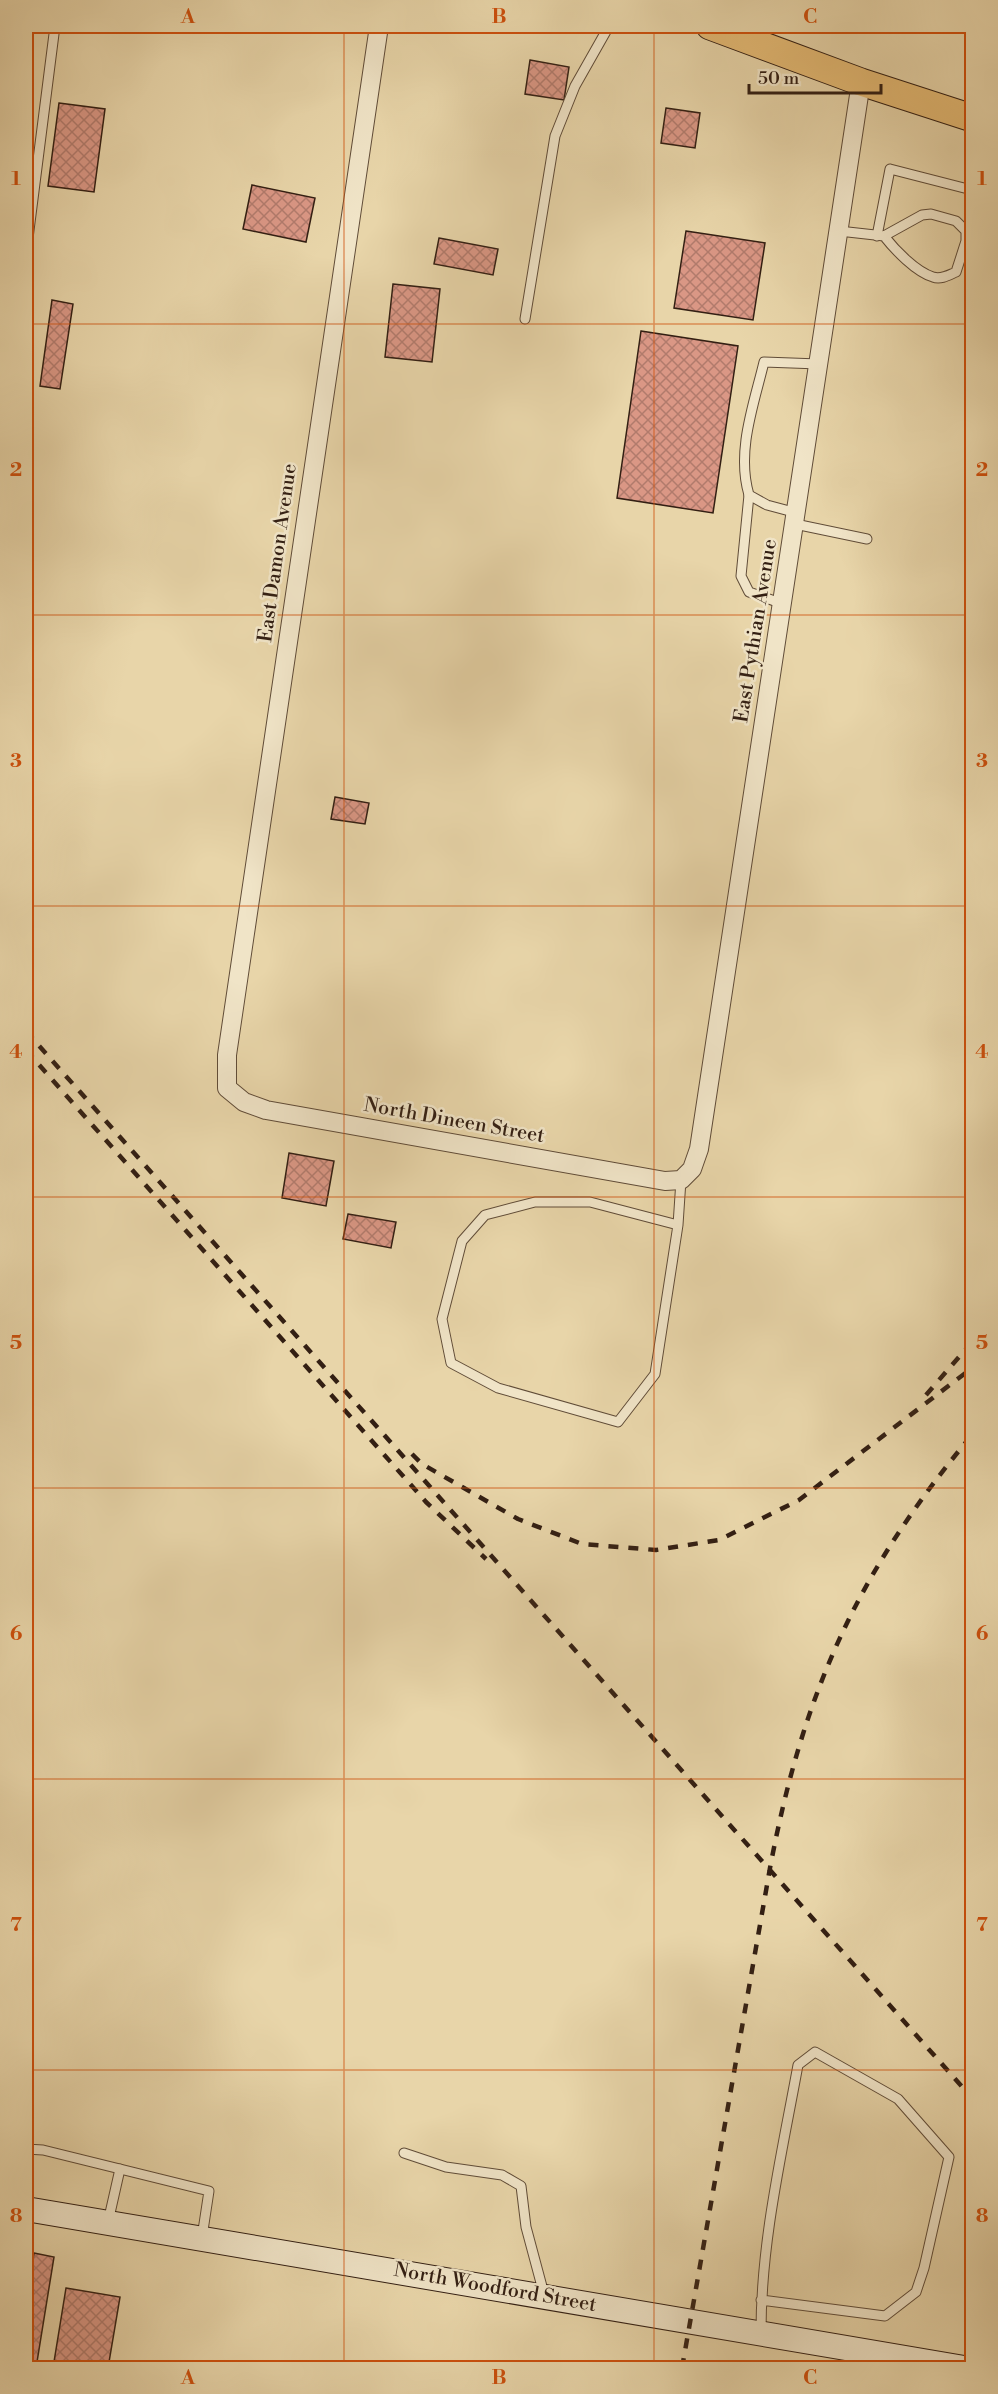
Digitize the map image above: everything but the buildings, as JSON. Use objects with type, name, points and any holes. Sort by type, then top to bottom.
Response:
[{"type":"main road","points":[[710,26],[861,82],[972,118]]},
{"type":"street","name":"East Damon Avenue","points":[[227,1088],[229,1043],[379,26]]},
{"type":"street","name":"East Pythian Avenue","points":[[681,1180],[692,1169],[699,1149],[861,82]]},
{"type":"street","name":"North Dineen Street","points":[[227,1088],[244,1102],[266,1110],[665,1181],[681,1180]]},
{"type":"street","name":"North Woodford Street","points":[[26,2209],[964,2368]]},
{"type":"lane","points":[[26,254],[55,26]]},
{"type":"lane","points":[[525,319],[555,136],[575,86],[609,26]]},
{"type":"lane","points":[[880,236],[890,169],[970,190],[972,174]]},
{"type":"lane","points":[[839,231],[880,236],[922,215],[931,214],[956,221],[966,231],[966,241],[956,272],[942,278],[932,277],[898,254],[880,236]]},
{"type":"lane","points":[[783,604],[749,592],[741,576],[748,495],[744,477],[746,436],[764,362],[819,364]]},
{"type":"lane","points":[[748,495],[796,519],[867,539]]},
{"type":"lane","points":[[678,1225],[590,1202],[535,1202],[485,1215],[462,1241],[442,1319],[451,1363],[498,1388],[618,1422],[655,1374],[678,1225],[681,1180]]},
{"type":"lane","points":[[761,2300],[885,2316],[916,2292],[927,2257],[949,2157],[898,2100],[815,2052],[798,2065],[767,2233],[761,2300],[761,2334]]},
{"type":"lane","points":[[26,2149],[43,2150],[209,2191],[202,2239]]},
{"type":"lane","points":[[404,2153],[446,2167],[502,2175],[521,2186],[526,2227],[545,2296]]},
{"type":"lane","points":[[108,2223],[120,2169]]},
{"type":"railway","points":[[26,1031],[972,2098]]},
{"type":"railway","points":[[26,1050],[426,1502],[486,1559]]},
{"type":"railway","points":[[926,1395],[972,1342]]},
{"type":"railway","points":[[412,1454],[422,1464],[518,1519],[582,1544],[656,1550],[719,1540],[799,1500],[972,1368]]},
{"type":"railway","points":[[682,2368],[770,1868],[783,1805],[799,1746],[818,1690],[840,1637],[866,1586],[932,1486],[972,1435]]}]
